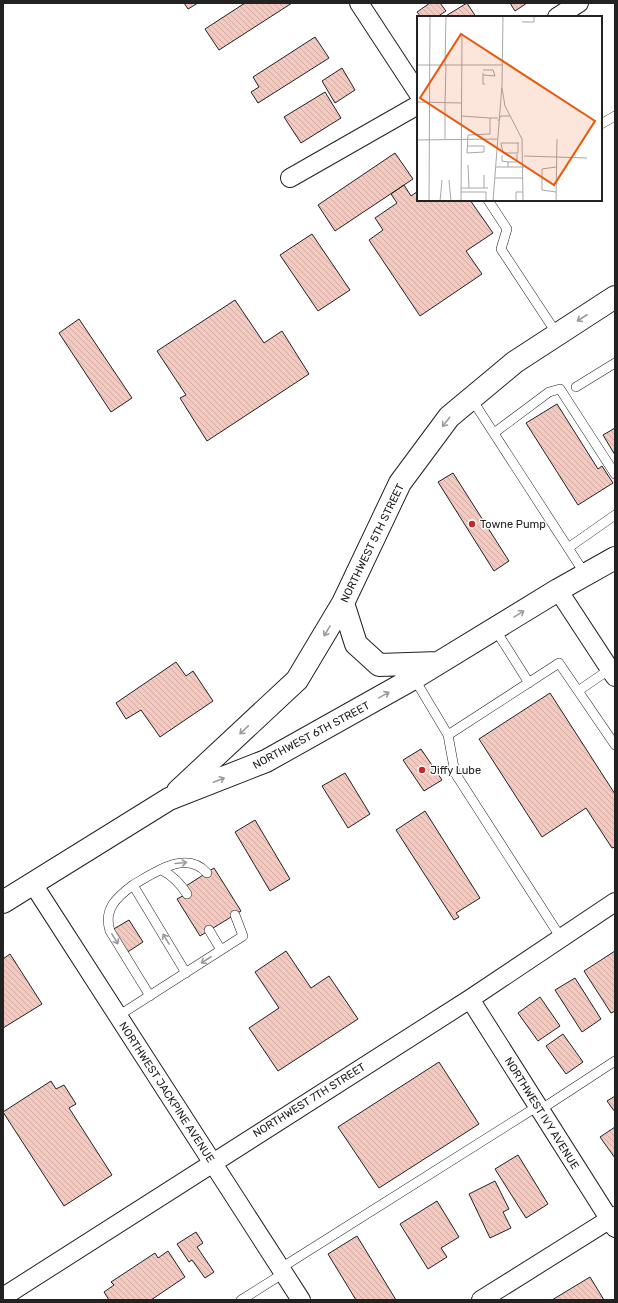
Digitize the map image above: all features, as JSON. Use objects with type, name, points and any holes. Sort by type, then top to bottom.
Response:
[{"type":"main road","name":"NORTHWEST 5TH STREET","points":[[169,799],[297,680],[343,603],[400,483],[449,417],[515,362],[615,297]]},
{"type":"main road","name":"NORTHWEST 6TH STREET","points":[[3,902],[169,799],[266,761],[414,678],[558,590],[615,558]]},
{"type":"main road","points":[[343,603],[356,644],[379,665],[440,662]]},
{"type":"street","points":[[359,3],[417,92]]},
{"type":"street","points":[[559,16],[579,3]]},
{"type":"street","points":[[290,178],[417,106]]},
{"type":"street","points":[[558,590],[612,673]]},
{"type":"street","name":"NORTHWEST JACKPINE AVENUE","points":[[33,884],[301,1300]]},
{"type":"street","name":"NORTHWEST 7TH STREET","points":[[3,1297],[212,1161],[470,999],[615,902]]},
{"type":"street","name":"NORTHWEST IVY AVENUE","points":[[470,999],[613,1221]]},
{"type":"street","points":[[481,1300],[613,1221]]},
{"type":"lane","points":[[602,123],[615,116]]},
{"type":"lane","points":[[489,201],[507,229],[500,249],[556,334]]},
{"type":"lane","points":[[576,387],[615,363]]},
{"type":"lane","points":[[494,433],[549,392],[560,389],[615,474]]},
{"type":"lane","points":[[471,398],[585,574]]},
{"type":"lane","points":[[568,548],[615,515]]},
{"type":"lane","points":[[495,628],[529,683]]},
{"type":"lane","points":[[448,735],[559,663],[615,745]]},
{"type":"lane","points":[[578,691],[612,673]]},
{"type":"lane","points":[[414,678],[448,735],[455,773],[561,938]]},
{"type":"lane","points":[[150,996],[110,931],[108,912],[113,902],[134,885],[173,864],[183,862],[195,863],[207,873]]},
{"type":"lane","points":[[162,870],[170,874],[181,884],[187,894]]},
{"type":"lane","points":[[134,885],[186,973]]},
{"type":"lane","points":[[118,1016],[243,936],[235,915]]},
{"type":"lane","points":[[210,930],[221,950]]},
{"type":"lane","points":[[241,1300],[282,1271],[615,1061]]},
{"type":"building","points":[[184,3],[198,3],[188,9]]},
{"type":"building","points":[[245,3],[292,3],[219,50],[205,29]]},
{"type":"building","points":[[430,3],[440,3],[446,11],[438,16],[420,16],[417,12]]},
{"type":"building","points":[[467,3],[475,16],[446,16]]},
{"type":"building","points":[[510,3],[527,3],[515,11]]},
{"type":"building","points":[[315,37],[329,58],[258,103],[251,92],[259,87],[253,77]]},
{"type":"building","points":[[342,68],[355,90],[335,103],[322,81]]},
{"type":"building","points":[[325,92],[341,118],[301,143],[284,117]]},
{"type":"building","points":[[395,153],[413,179],[335,231],[318,205]]},
{"type":"building","points":[[404,185],[411,196],[417,192],[417,201],[471,201],[493,233],[466,251],[482,274],[420,316],[369,240],[383,230],[375,218],[397,203],[391,194]]},
{"type":"building","points":[[312,234],[350,290],[318,311],[280,255]]},
{"type":"building","points":[[235,300],[264,343],[282,331],[309,374],[207,441],[180,398],[186,395],[157,351]]},
{"type":"building","points":[[79,319],[132,398],[111,412],[59,333]]},
{"type":"building","points":[[557,404],[598,469],[602,466],[613,483],[578,505],[526,423]]},
{"type":"building","points":[[615,428],[615,455],[603,435]]},
{"type":"building","points":[[453,473],[509,561],[494,571],[438,482]]},
{"type":"building","points":[[176,662],[186,676],[193,671],[213,701],[160,737],[141,710],[126,719],[116,703]]},
{"type":"building","points":[[550,693],[615,794],[615,847],[612,848],[586,808],[542,837],[479,739]]},
{"type":"building","name":"Jiffy Lube","points":[[421,749],[442,780],[424,791],[403,760]]},
{"type":"building","points":[[345,773],[370,814],[348,828],[322,786]]},
{"type":"building","points":[[425,811],[480,898],[456,913],[459,917],[454,920],[396,830]]},
{"type":"building","points":[[255,820],[290,879],[270,891],[235,832]]},
{"type":"building","points":[[214,868],[241,911],[200,936],[177,899],[190,892],[186,886]]},
{"type":"building","points":[[129,920],[143,942],[126,953],[112,930]]},
{"type":"building","points":[[286,951],[311,988],[329,976],[358,1019],[278,1071],[249,1028],[279,1008],[255,972]]},
{"type":"building","points":[[615,951],[615,1011],[611,1013],[584,971]]},
{"type":"building","points":[[10,954],[42,1004],[3,1028],[3,959]]},
{"type":"building","points":[[575,978],[601,1019],[582,1032],[555,990]]},
{"type":"building","points":[[540,997],[560,1026],[538,1041],[518,1013]]},
{"type":"building","points":[[563,1034],[583,1062],[566,1074],[546,1046]]},
{"type":"building","points":[[439,1062],[479,1124],[379,1188],[338,1127]]},
{"type":"building","points":[[51,1081],[56,1089],[64,1085],[76,1104],[69,1108],[112,1175],[64,1206],[3,1112]]},
{"type":"building","points":[[615,1096],[615,1112],[607,1101]]},
{"type":"building","points":[[615,1127],[615,1158],[600,1137]]},
{"type":"building","points":[[518,1155],[548,1204],[526,1218],[495,1169]]},
{"type":"building","points":[[495,1181],[509,1209],[503,1212],[511,1228],[490,1238],[469,1194]]},
{"type":"building","points":[[437,1201],[459,1237],[441,1248],[447,1257],[428,1269],[400,1224]]},
{"type":"building","points":[[196,1232],[203,1243],[197,1247],[214,1272],[205,1278],[192,1260],[189,1262],[177,1244]]},
{"type":"building","points":[[357,1236],[396,1300],[356,1300],[328,1254]]},
{"type":"building","points":[[168,1251],[185,1277],[151,1300],[109,1300],[104,1292],[114,1285],[111,1282],[155,1253],[158,1258]]},
{"type":"building","points":[[590,1277],[604,1300],[552,1300]]},
{"type":"place","name":"Towne Pump","points":[[472,524]]},
{"type":"place","name":"Jiffy Lube","points":[[422,770]]}]
